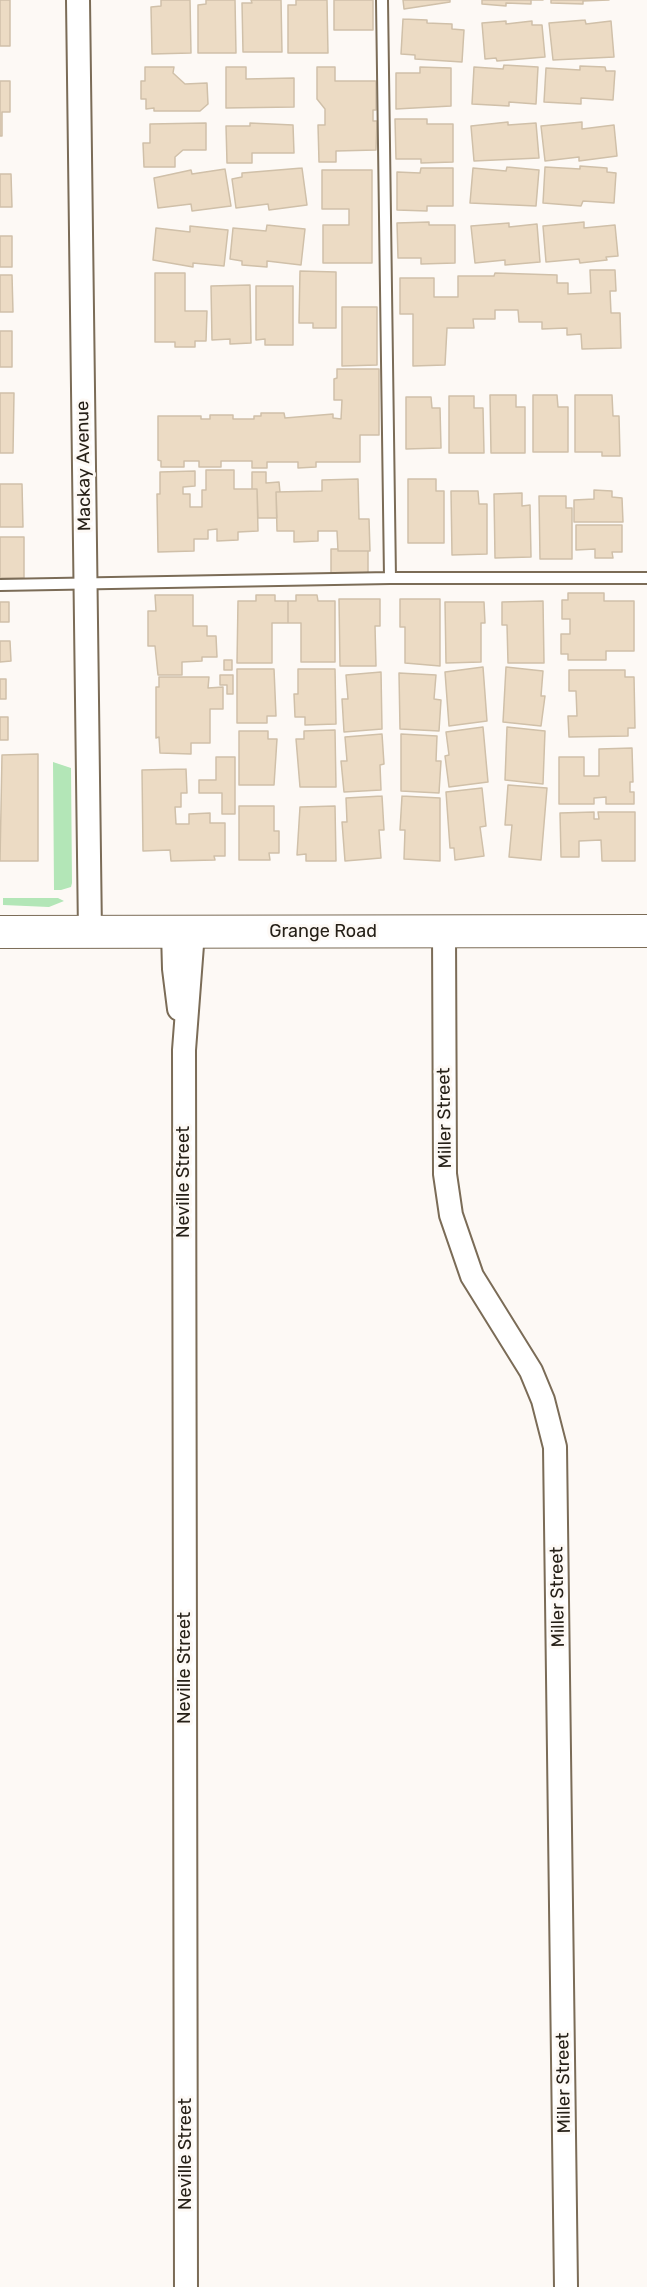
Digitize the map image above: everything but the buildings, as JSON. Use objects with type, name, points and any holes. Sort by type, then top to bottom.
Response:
[{"type":"main road","name":"Grange Road","points":[[0,932],[647,932]]},
{"type":"street","name":"Mackay Avenue","points":[[78,0],[90,932]]},
{"type":"street","name":"Neville Street","points":[[183,932],[186,2287]]},
{"type":"street","name":"Miller Street","points":[[444,932],[446,1174],[451,1215],[472,1276],[531,1371],[543,1400],[555,1447],[566,2287]]},
{"type":"lane","points":[[382,0],[390,578]]},
{"type":"lane","points":[[0,585],[390,578],[647,578]]},
{"type":"green space","points":[[53,762],[71,768],[72,883],[71,887],[61,890],[54,890]]},
{"type":"green space","points":[[3,898],[58,898],[64,901],[49,907],[3,905]]}]
